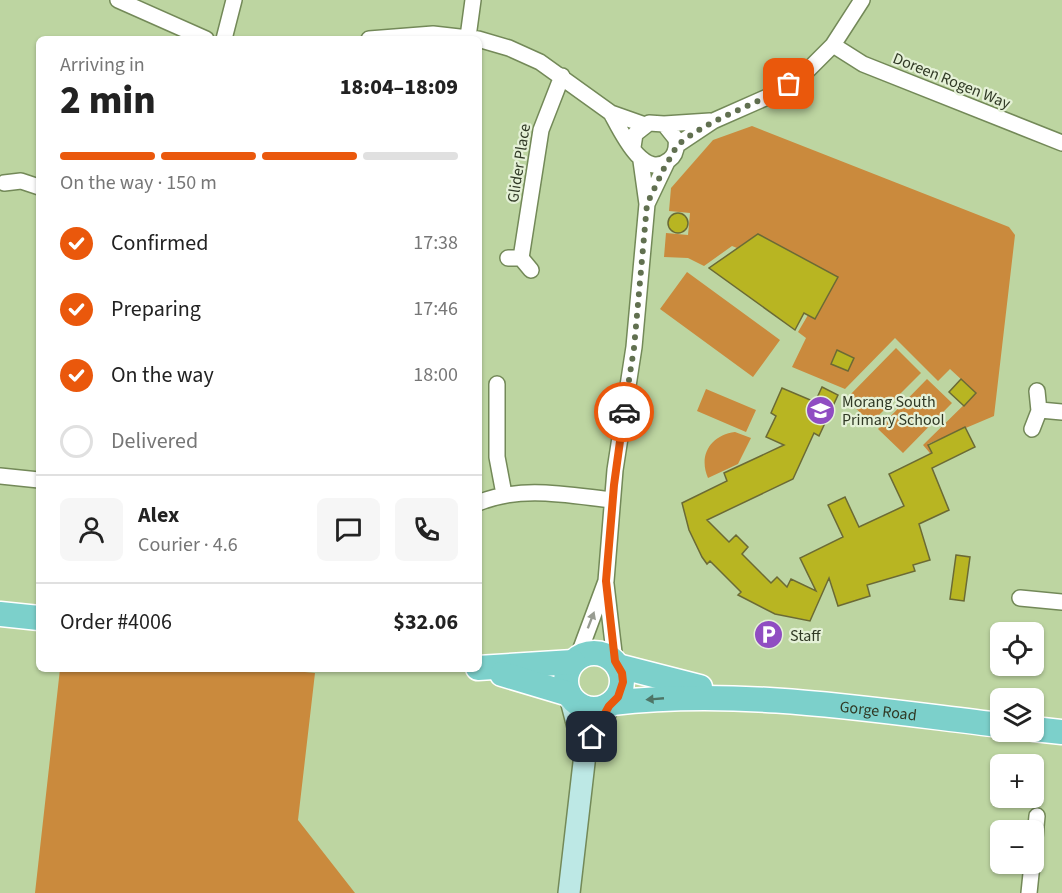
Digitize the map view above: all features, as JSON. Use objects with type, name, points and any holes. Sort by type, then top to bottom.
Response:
[{"type":"main road","points":[[0,614],[36,618]]},
{"type":"main road","points":[[482,669],[575,660],[592,653],[601,653],[617,663],[622,673],[622,690],[610,704],[592,709],[576,703],[570,695],[566,681],[575,660]]},
{"type":"main road","name":"Gorge Road","points":[[617,663],[671,681],[756,698],[990,724]]},
{"type":"main road","points":[[482,669],[570,695]]},
{"type":"main road","name":"Gorge Road","points":[[610,704],[680,697],[756,698]]},
{"type":"main road","points":[[1044,730],[1062,732]]},
{"type":"street","points":[[118,0],[199,36]]},
{"type":"street","points":[[226,36],[234,0]]},
{"type":"street","points":[[473,0],[475,36]]},
{"type":"street","points":[[677,145],[713,121],[780,90],[804,74],[833,45],[860,1]]},
{"type":"street","points":[[407,36],[433,34],[454,36]]},
{"type":"street","points":[[482,40],[524,54],[562,76],[611,113],[645,125]]},
{"type":"street","name":"Doreen Rogen Way","points":[[833,45],[863,64],[1062,142]]},
{"type":"street","name":"Glider Place","points":[[531,270],[514,258],[541,130],[562,76]]},
{"type":"street","points":[[611,113],[637,154],[654,166],[672,158],[677,145],[674,133],[664,124]]},
{"type":"street","points":[[617,663],[606,581],[612,500],[634,348],[647,204],[635,134],[645,125],[654,122],[664,124],[713,121]]},
{"type":"street","points":[[647,204],[667,162]]},
{"type":"street","points":[[4,183],[21,173],[36,185]]},
{"type":"street","points":[[496,384],[497,457],[504,494]]},
{"type":"street","points":[[1032,429],[1040,410],[1037,391]]},
{"type":"street","points":[[1040,410],[1062,412]]},
{"type":"street","points":[[0,476],[36,480]]},
{"type":"street","points":[[482,502],[504,494],[527,492],[612,500]]},
{"type":"street","points":[[575,660],[606,581]]},
{"type":"street","points":[[1020,598],[1062,602]]},
{"type":"street","points":[[570,695],[585,754]]},
{"type":"street","points":[[570,893],[585,754],[610,704]]},
{"type":"street","points":[[1037,816],[1037,820]]},
{"type":"street","points":[[1029,893],[1031,874]]},
{"type":"shaded area","points":[[752,126],[1009,227],[1015,235],[994,416],[928,444],[935,459],[923,445],[976,393],[950,369],[938,381],[895,338],[845,389],[792,367],[806,338],[798,332],[808,315],[815,319],[837,277],[758,234],[737,248],[732,246],[704,266],[688,258],[664,257],[666,233],[688,235],[690,213],[669,211],[671,188],[713,140]]},
{"type":"shaded area","points":[[687,272],[780,340],[753,377],[660,309]]},
{"type":"shaded area","points":[[896,348],[921,373],[871,423],[846,399]]},
{"type":"shaded area","points":[[927,379],[952,403],[903,453],[878,429]]},
{"type":"shaded area","points":[[706,389],[756,410],[746,432],[697,411]]},
{"type":"shaded area","points":[[735,432],[751,438],[738,464],[708,478],[705,462],[709,448],[719,437]]},
{"type":"shaded area","points":[[60,672],[315,673],[298,820],[355,893],[35,893]]},
{"type":"building","points":[[678,213],[685,216],[688,223],[685,230],[678,233],[671,230],[668,223],[671,216]]},
{"type":"building","points":[[758,234],[838,277],[815,319],[804,313],[795,330],[709,268]]},
{"type":"building","points":[[837,350],[854,358],[848,371],[831,364]]},
{"type":"building","points":[[961,379],[976,393],[964,406],[949,392]]},
{"type":"building","points":[[822,387],[838,395],[819,436],[814,433],[793,479],[707,520],[729,542],[736,535],[748,547],[742,554],[771,583],[777,577],[787,587],[791,579],[816,591],[800,558],[843,537],[828,505],[845,497],[859,527],[904,506],[889,474],[932,453],[928,445],[965,427],[975,447],[932,468],[949,510],[919,524],[930,560],[913,565],[915,571],[867,585],[870,596],[838,606],[829,578],[810,621],[775,614],[738,595],[741,592],[710,561],[707,564],[702,557],[689,530],[682,503],[727,481],[724,473],[784,445],[766,437],[776,416],[771,413],[782,388],[815,402]]},
{"type":"building","points":[[956,555],[970,557],[964,601],[950,599]]},
{"type":"way so far","points":[[624,412],[634,348],[647,204],[667,162],[672,158],[677,145],[713,121],[753,105],[789,84]]},
{"type":"place","name":"Morang South Primary School","points":[[821,410]]},
{"type":"place","name":"Staff","points":[[769,635]]},
{"type":"route","points":[[592,737],[609,706],[622,690],[623,682],[622,673],[615,661],[606,581],[614,485],[624,412]]}]
